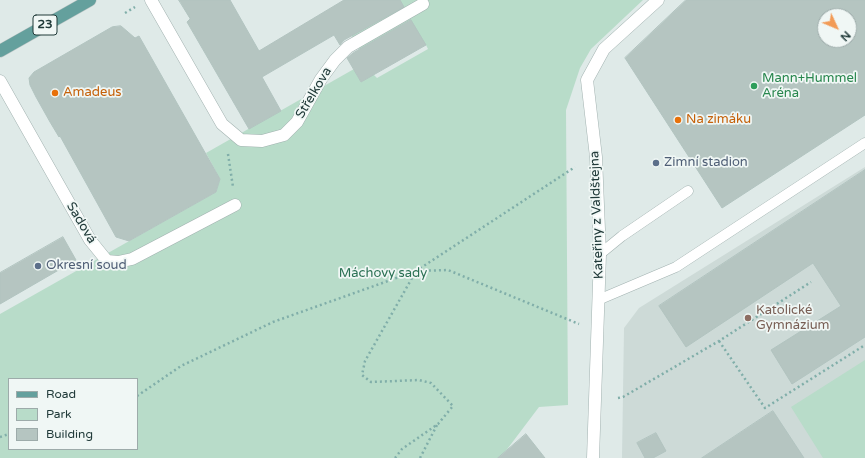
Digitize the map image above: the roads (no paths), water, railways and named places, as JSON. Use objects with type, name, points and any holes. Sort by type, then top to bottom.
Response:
[{"type":"main road","name":"23","points":[[0,51],[90,0]]},
{"type":"street","name":"Střelkova","points":[[151,0],[222,124],[241,140],[262,141],[284,135],[297,122],[321,79],[335,60],[348,47],[423,4]]},
{"type":"street","name":"Kateřiny z Valdštejna","points":[[593,458],[600,254],[596,157],[587,80],[604,49],[658,0]]},
{"type":"street","name":"Sadová","points":[[0,81],[90,240],[106,261],[118,262],[132,259],[235,205]]},
{"type":"lane","points":[[598,300],[676,267],[865,143]]},
{"type":"lane","points":[[600,254],[622,236],[688,191]]},
{"type":"place","name":"Mann+Hummel Aréna","points":[[754,86]]},
{"type":"place","name":"Amadeus","points":[[55,93]]},
{"type":"place","name":"Na zimáku","points":[[678,120]]},
{"type":"place","name":"Zimní stadion","points":[[656,163]]},
{"type":"place","name":"Okresní soud","points":[[38,266]]},
{"type":"place","name":"Katolické Gymnázium","points":[[748,318]]},
{"type":"park label","name":"Máchovy sady","points":[[383,274]]}]
